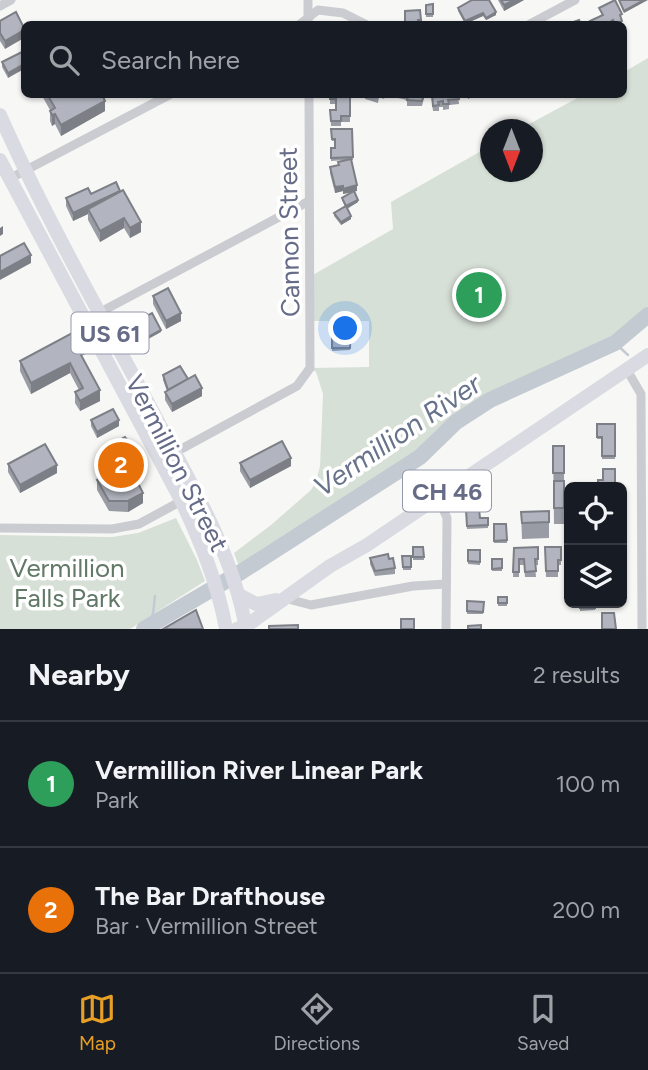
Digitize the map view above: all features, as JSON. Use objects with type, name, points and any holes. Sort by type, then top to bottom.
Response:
[{"type":"main road","name":"Vermillion Street","points":[[0,115],[25,171],[196,493],[223,550],[239,595],[243,628]]},
{"type":"main road","name":"Vermillion Street","points":[[0,160],[182,502],[208,559],[222,604],[226,629]]},
{"type":"main road","name":"CH 46","points":[[243,628],[648,355]]},
{"type":"main road","points":[[239,595],[261,604],[284,598]]},
{"type":"street","points":[[0,6],[11,0]]},
{"type":"street","points":[[307,21],[308,0]]},
{"type":"street","points":[[536,21],[575,0]]},
{"type":"street","points":[[309,21],[318,10],[330,10],[359,21]]},
{"type":"street","points":[[9,179],[163,98]]},
{"type":"street","name":"Cannon Street","points":[[174,453],[297,386],[310,368],[309,98]]},
{"type":"street","points":[[84,321],[309,201]]},
{"type":"street","points":[[627,370],[641,394],[642,629]]},
{"type":"street","points":[[161,460],[174,453]]},
{"type":"street","points":[[0,528],[112,529],[139,524],[196,493]]},
{"type":"street","points":[[438,498],[447,518],[446,629]]},
{"type":"street","points":[[284,598],[311,605],[413,586],[446,584]]},
{"type":"green space","points":[[648,58],[648,315],[615,343],[490,400],[456,422],[420,457],[241,572],[234,553],[271,525],[311,490],[316,482],[320,466],[323,394],[316,372],[310,368],[369,367],[369,321],[311,321],[311,276],[393,229],[391,202],[480,152],[480,182],[543,182],[543,119],[539,119],[577,98],[627,98],[627,70]]},
{"type":"green space","name":"Vermillion Falls Park","points":[[176,518],[205,581],[130,629],[0,629],[0,535],[112,537],[138,533]]},
{"type":"building","points":[[472,0],[489,0],[496,12],[486,18],[483,13],[465,21],[458,8]]},
{"type":"building","points":[[501,0],[514,0],[504,5]]},
{"type":"building","points":[[615,0],[622,14],[622,21],[590,21],[603,15],[599,8]]},
{"type":"building","points":[[619,0],[644,0],[624,11]]},
{"type":"building","points":[[433,4],[433,14],[426,14],[426,5]]},
{"type":"building","points":[[420,10],[421,20],[405,21],[405,11]]},
{"type":"building","points":[[16,12],[21,22],[21,32],[5,41],[0,33],[0,21]]},
{"type":"building","points":[[21,52],[21,66],[8,73],[2,62]]},
{"type":"building","points":[[49,98],[104,98],[105,101],[61,125],[50,111],[55,108]]},
{"type":"building","points":[[350,98],[350,116],[341,116],[341,121],[331,121],[330,110],[336,110],[336,99],[330,99]]},
{"type":"building","points":[[408,98],[423,98],[422,101],[407,100]]},
{"type":"building","points":[[432,98],[459,98],[448,100],[449,104],[443,104],[443,101],[433,106]]},
{"type":"building","points":[[331,129],[352,129],[353,157],[331,158],[335,139],[332,139]]},
{"type":"building","points":[[351,159],[357,185],[343,189],[343,186],[335,187],[330,167]]},
{"type":"building","points":[[116,182],[120,191],[73,213],[66,198],[88,188],[91,194]]},
{"type":"building","points":[[123,190],[141,222],[130,228],[124,218],[100,231],[88,209]]},
{"type":"building","points":[[354,191],[358,200],[346,206],[342,198]]},
{"type":"building","points":[[346,206],[351,216],[341,222],[334,213]]},
{"type":"building","points":[[24,243],[31,255],[0,272],[0,256]]},
{"type":"building","points":[[168,288],[181,313],[166,321],[153,296]]},
{"type":"building","points":[[152,313],[161,330],[141,341],[132,324]]},
{"type":"building","points":[[332,321],[348,321],[348,326],[351,326],[350,348],[332,348]]},
{"type":"building","points":[[74,332],[85,353],[81,355],[100,390],[80,401],[75,392],[83,388],[70,363],[31,383],[20,361]]},
{"type":"building","points":[[180,366],[188,379],[168,390],[163,375]]},
{"type":"building","points":[[195,375],[202,388],[172,404],[165,392]]},
{"type":"building","points":[[113,409],[119,420],[97,432],[91,420]]},
{"type":"building","points":[[597,424],[615,424],[615,456],[602,456],[602,437],[597,437]]},
{"type":"building","points":[[125,437],[130,444],[123,447],[131,462],[112,472],[104,457],[111,453],[108,446]]},
{"type":"building","points":[[282,441],[291,458],[250,480],[240,463]]},
{"type":"building","points":[[45,444],[57,465],[20,485],[8,464]]},
{"type":"building","points":[[553,446],[564,446],[564,473],[553,473]]},
{"type":"building","points":[[128,463],[143,493],[128,501],[109,501],[97,480]]},
{"type":"building","points":[[603,469],[615,469],[615,482],[598,482],[603,480]]},
{"type":"building","points":[[554,481],[564,481],[564,508],[554,508]]},
{"type":"building","points":[[479,509],[480,518],[488,518],[488,525],[467,526],[466,510]]},
{"type":"building","points":[[549,511],[549,522],[522,523],[521,512]]},
{"type":"building","points":[[494,524],[506,524],[507,540],[494,541]]},
{"type":"building","points":[[413,547],[423,547],[424,557],[413,557]]},
{"type":"building","points":[[538,547],[536,571],[525,572],[524,559],[519,559],[519,572],[513,572],[514,548]]},
{"type":"building","points":[[545,547],[561,547],[558,571],[546,571]]},
{"type":"building","points":[[468,550],[480,550],[480,562],[468,561]]},
{"type":"building","points":[[388,554],[389,559],[393,558],[395,568],[375,571],[370,558]]},
{"type":"building","points":[[402,556],[411,556],[411,567],[403,567]]},
{"type":"building","points":[[492,559],[502,559],[502,568],[492,569]]},
{"type":"building","points":[[498,597],[507,597],[507,603],[498,603]]},
{"type":"building","points":[[467,601],[484,602],[483,612],[467,611]]},
{"type":"building","points":[[196,610],[203,629],[163,629]]},
{"type":"building","points":[[602,613],[614,613],[616,629],[602,629]]},
{"type":"building","points":[[401,619],[414,619],[414,629],[401,629]]},
{"type":"building","points":[[298,625],[298,629],[269,629],[269,626]]},
{"type":"building","points":[[481,625],[481,629],[468,629],[468,626]]},
{"type":"waterway","name":"Vermillion River","points":[[144,629],[241,572],[420,457],[456,422],[490,400],[615,343],[648,315]]},
{"type":"waterway","points":[[615,343],[628,355]]},
{"type":"waterway","points":[[145,628],[153,614],[155,596]]},
{"type":"place","name":"Vermillion River Linear Park","points":[[479,295]]},
{"type":"place","name":"The Bar Drafthouse","points":[[121,465]]}]
